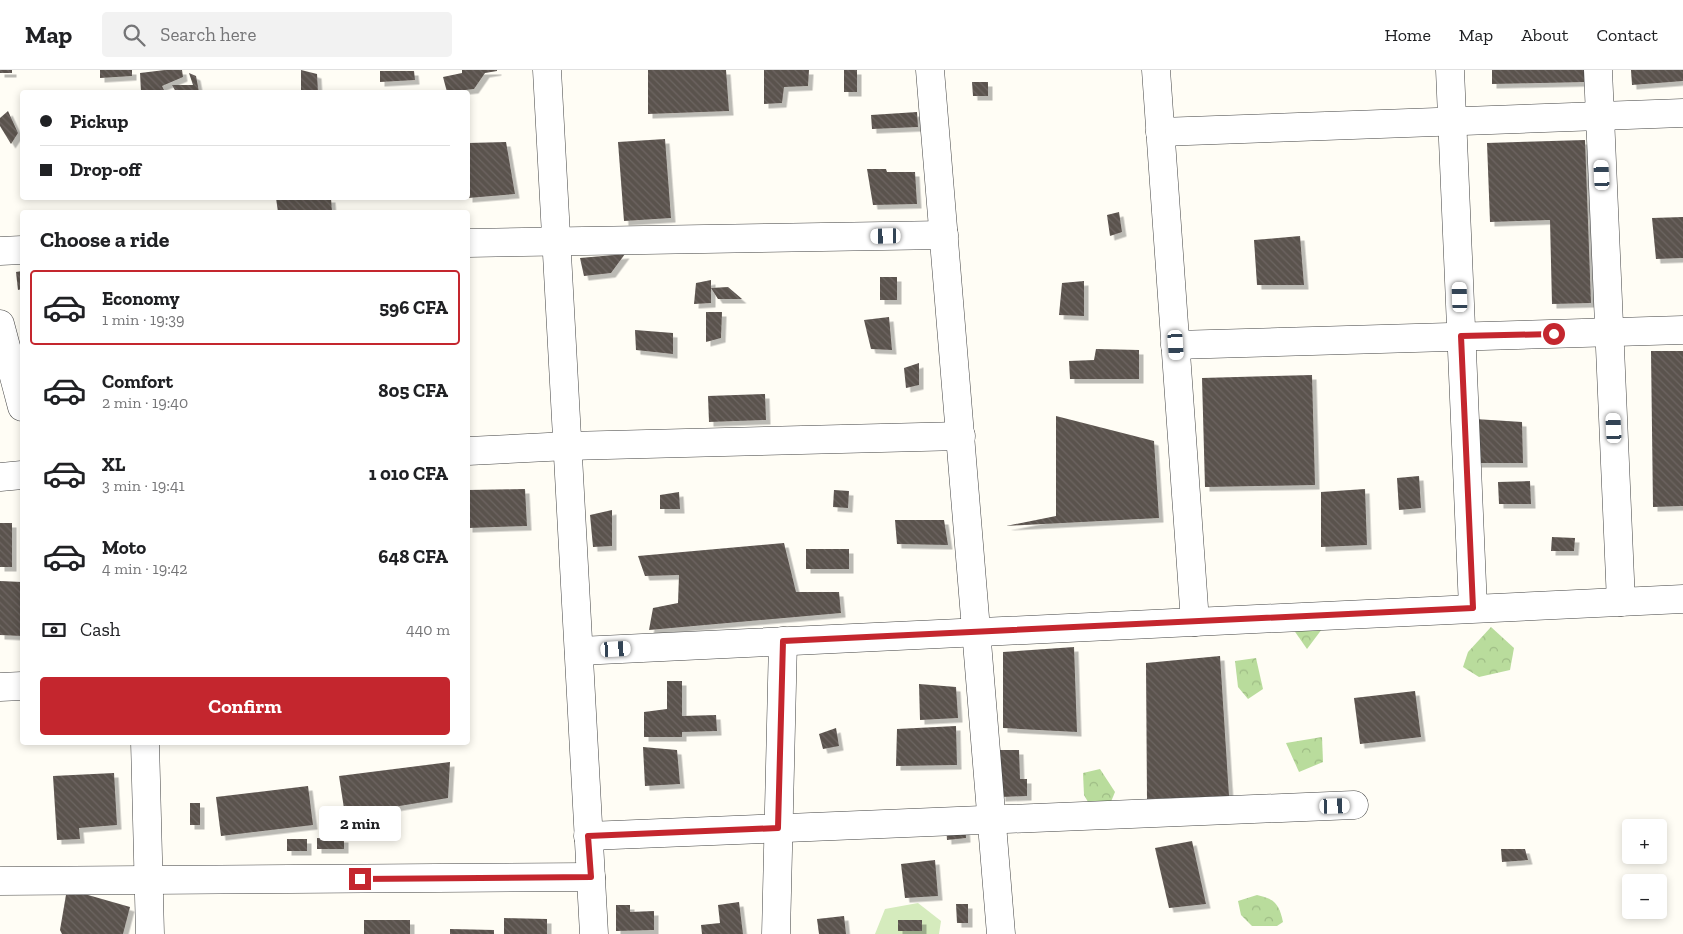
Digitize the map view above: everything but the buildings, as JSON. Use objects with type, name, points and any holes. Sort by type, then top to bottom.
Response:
[{"type":"street","points":[[548,70],[594,934]]},
{"type":"street","points":[[930,70],[1002,934]]},
{"type":"street","points":[[1156,70],[1195,622]]},
{"type":"street","points":[[1450,70],[1473,608]]},
{"type":"street","points":[[1598,70],[1622,602]]},
{"type":"street","points":[[1160,132],[1683,113]]},
{"type":"street","points":[[470,243],[944,235]]},
{"type":"street","points":[[0,251],[20,250]]},
{"type":"street","points":[[0,324],[20,399]]},
{"type":"street","points":[[1176,345],[1683,330]]},
{"type":"street","points":[[470,451],[568,446],[960,436]]},
{"type":"street","points":[[0,477],[20,475]]},
{"type":"street","points":[[578,651],[1683,599]]},
{"type":"street","points":[[776,934],[783,641]]},
{"type":"street","points":[[0,687],[20,686]]},
{"type":"street","points":[[145,745],[150,934]]},
{"type":"street","points":[[588,836],[1354,805]]},
{"type":"street","points":[[0,881],[591,877]]},
{"type":"green space","points":[[1291,626],[1322,629],[1307,649]]},
{"type":"green space","points":[[1491,627],[1514,648],[1510,670],[1479,677],[1463,667],[1468,652]]},
{"type":"green space","points":[[1256,658],[1263,689],[1248,699],[1238,687],[1235,661]]},
{"type":"green space","points":[[1322,737],[1323,762],[1299,772],[1286,743]]},
{"type":"green space","points":[[1100,769],[1115,792],[1108,809],[1092,809],[1084,795],[1083,773]]},
{"type":"green space","points":[[1257,895],[1268,898],[1275,903],[1280,911],[1283,922],[1277,926],[1252,926],[1241,915],[1238,901]]},
{"type":"green space","points":[[918,903],[941,921],[939,934],[875,934],[885,909]]},
{"type":"route","points":[[360,879],[591,877],[588,836],[778,828],[783,641],[1473,608],[1461,336],[1554,334]]}]
